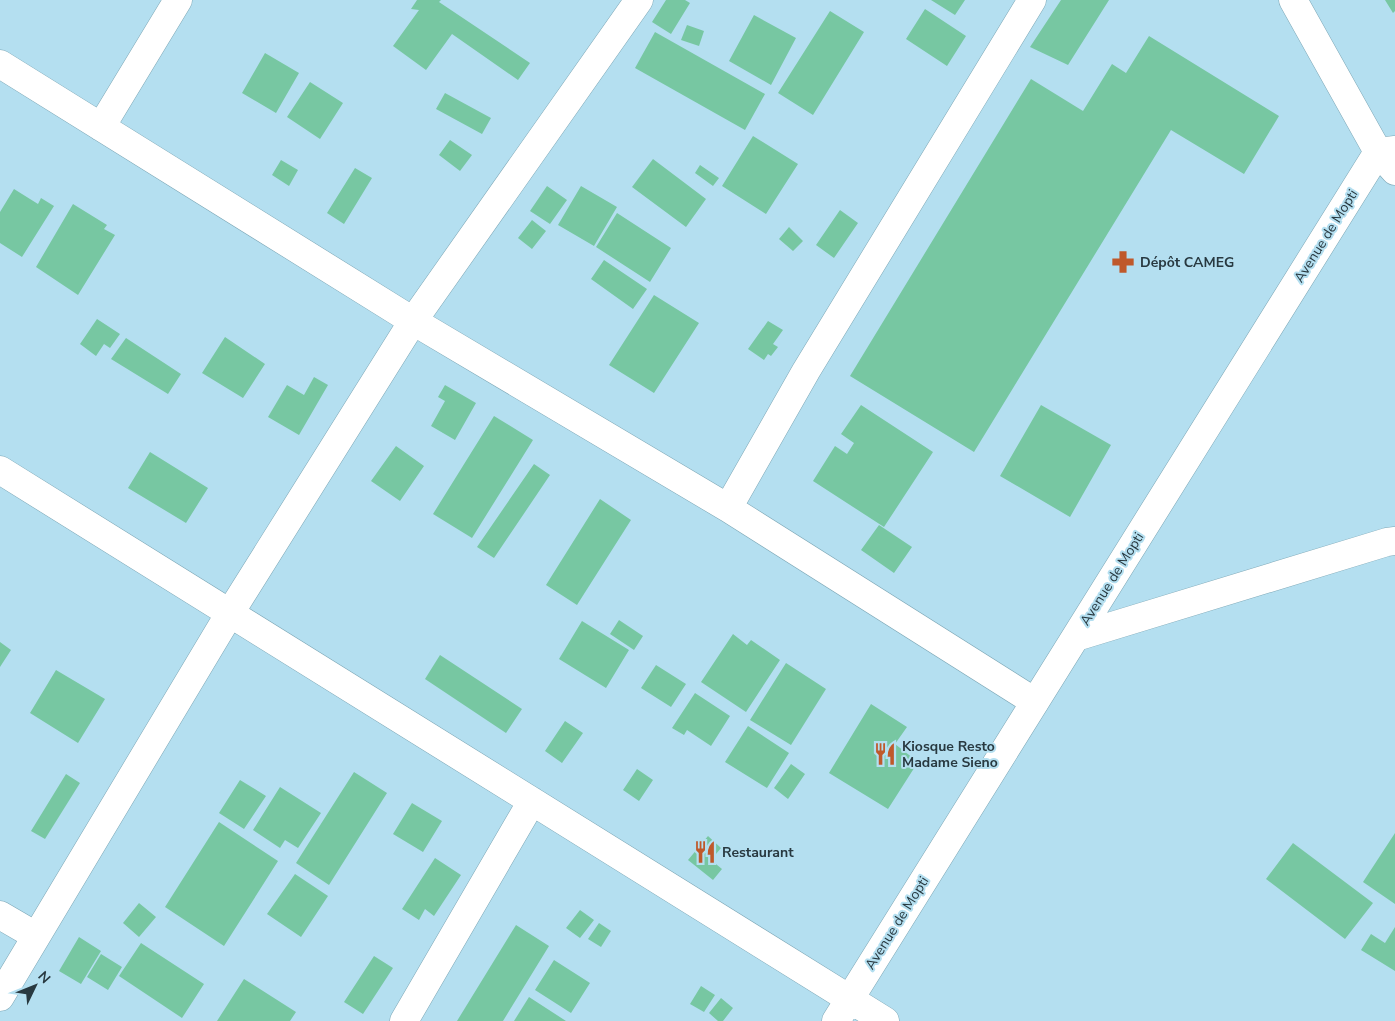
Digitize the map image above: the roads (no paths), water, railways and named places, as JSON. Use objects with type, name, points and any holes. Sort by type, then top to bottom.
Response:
[{"type":"street","points":[[101,127],[178,0]]},
{"type":"street","points":[[0,996],[230,614],[413,321],[639,0]]},
{"type":"street","points":[[728,508],[806,371],[1032,0]]},
{"type":"street","points":[[1293,0],[1389,157]]},
{"type":"street","points":[[0,64],[413,321],[728,508],[1035,702]]},
{"type":"street","name":"Avenue de Mopti","points":[[843,1010],[1076,637],[1389,157]]},
{"type":"street","points":[[0,470],[532,801],[843,1010],[884,1021]]},
{"type":"street","points":[[1076,637],[1395,541]]},
{"type":"street","points":[[404,1021],[532,801]]},
{"type":"street","points":[[0,915],[36,936]]},
{"type":"place","name":"Dépôt CAMEG","points":[[1123,262]]},
{"type":"place","name":"Kiosque Resto Madame Sieno","points":[[885,754]]},
{"type":"place","name":"Restaurant","points":[[705,852]]}]
